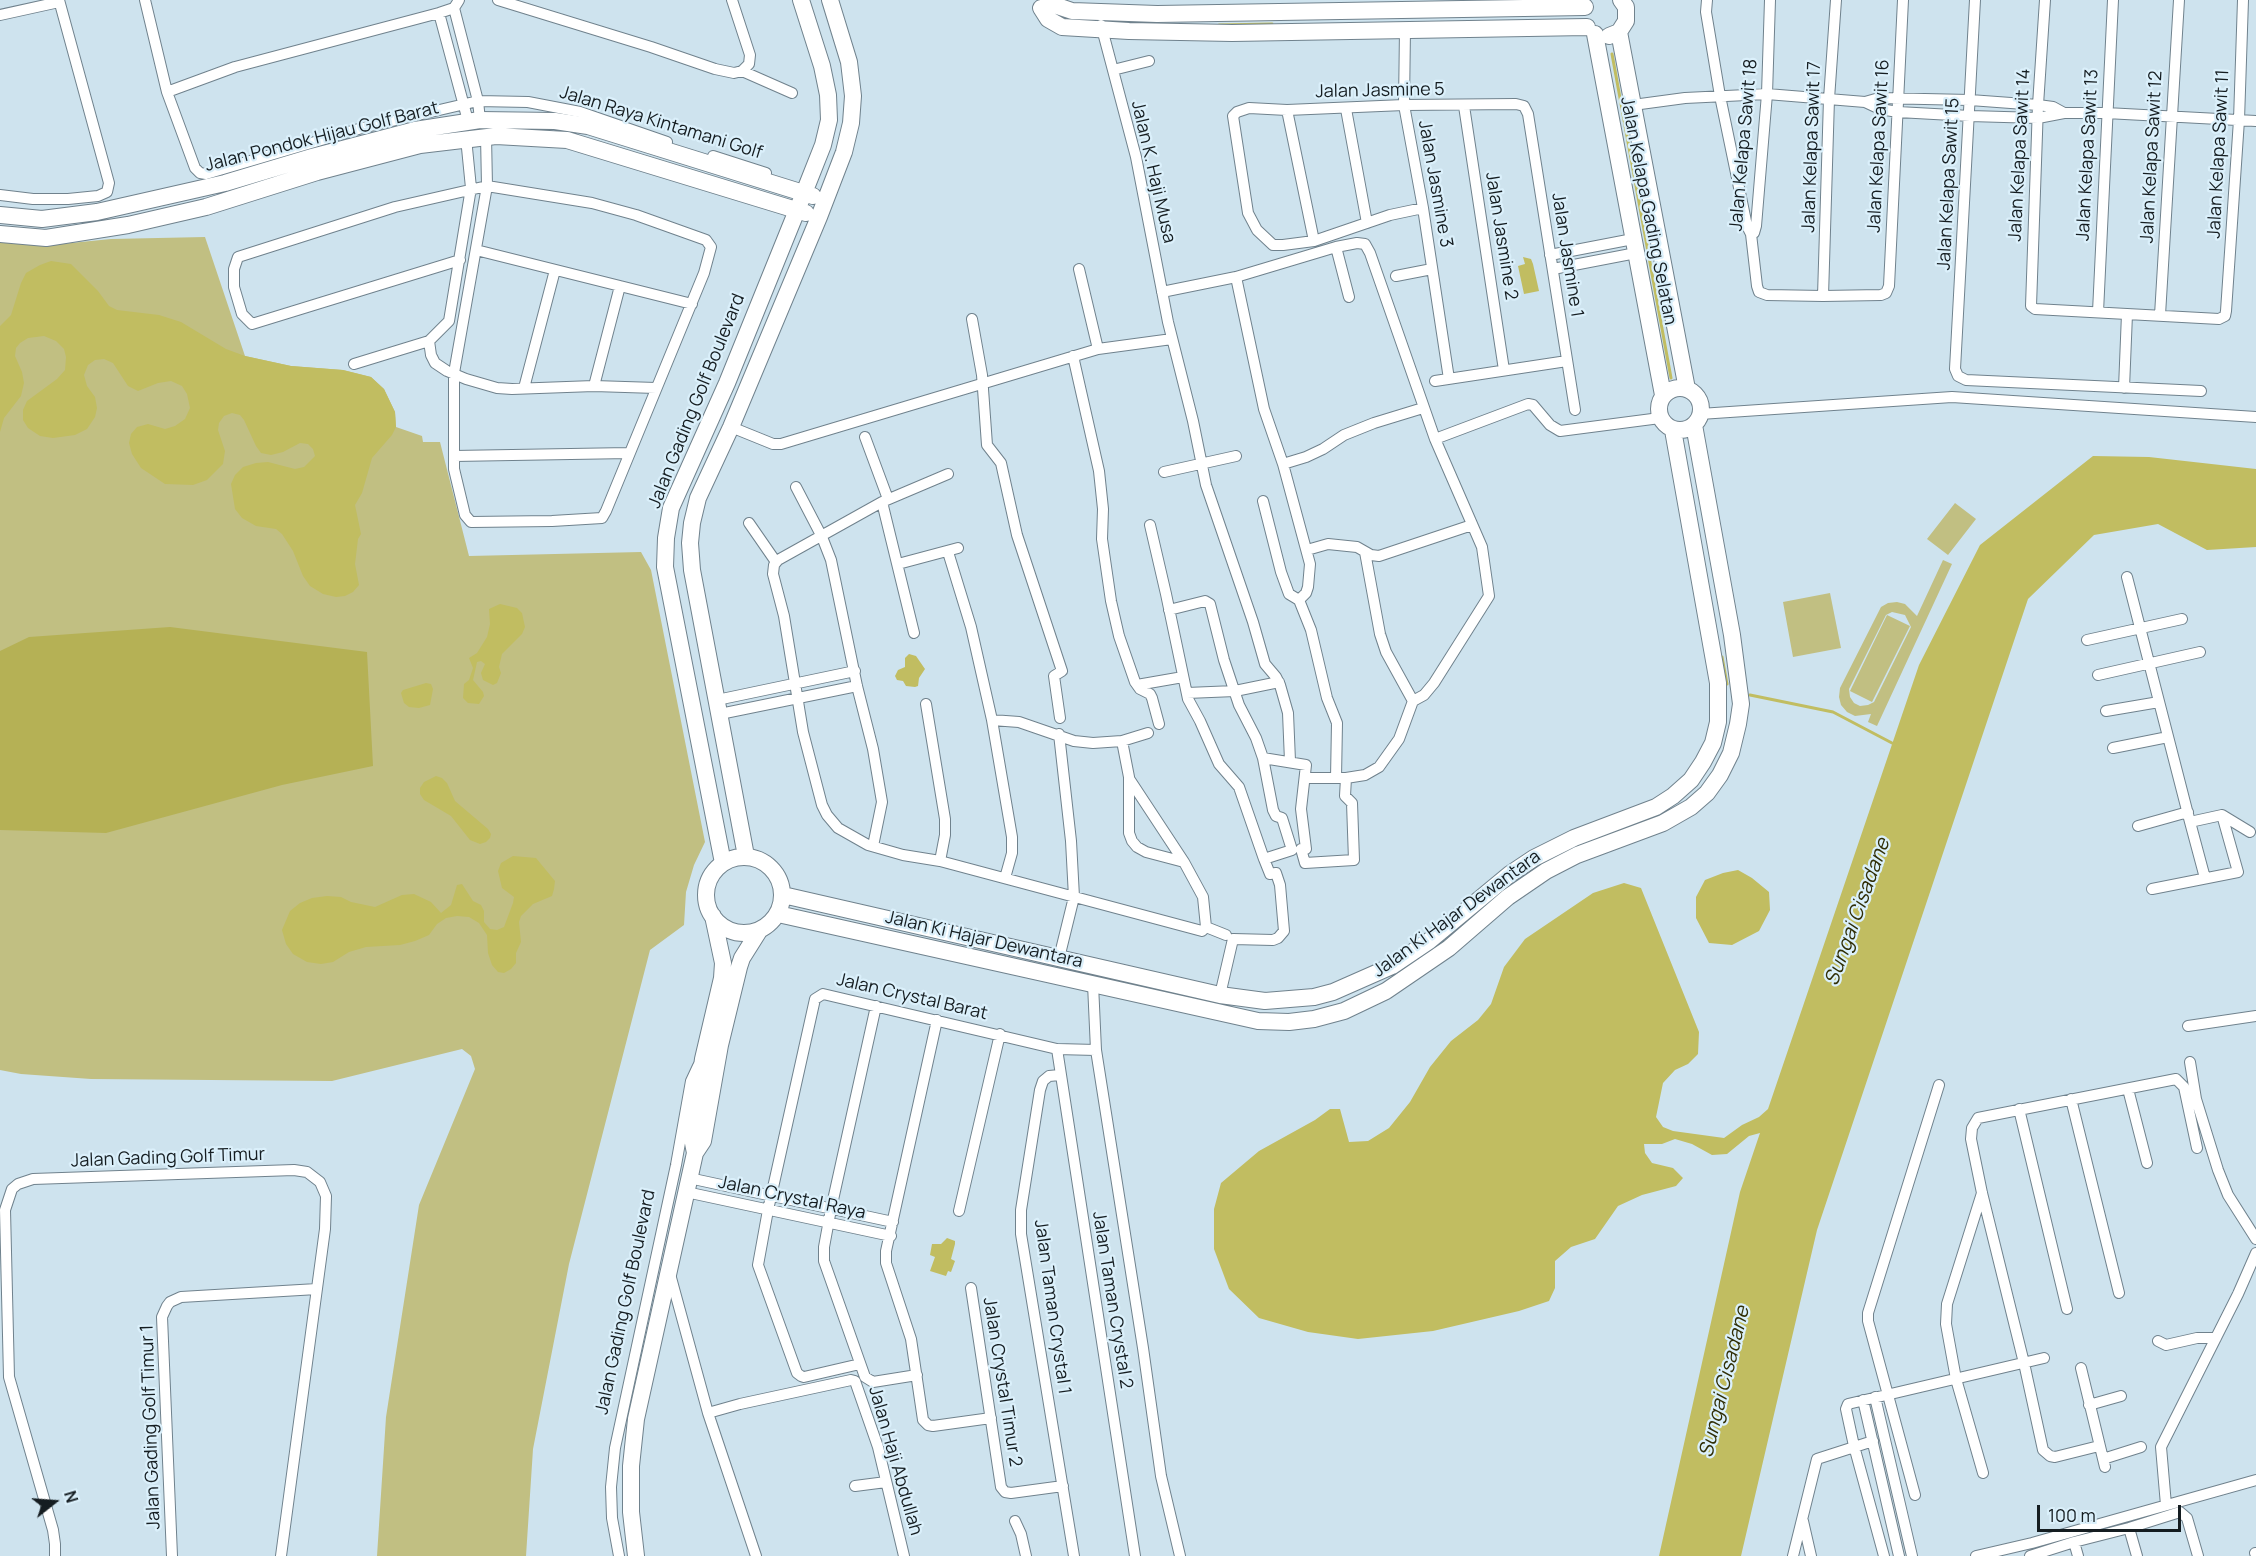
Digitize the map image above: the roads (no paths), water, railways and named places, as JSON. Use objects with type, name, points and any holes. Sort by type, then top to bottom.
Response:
[{"type":"street","name":"Jalan Raya Kintamani Golf","points":[[145,0],[167,92],[195,168],[200,173],[206,174],[352,131],[478,101],[528,102],[580,112],[766,173]]},
{"type":"street","points":[[498,0],[734,73],[742,71],[749,64],[750,55],[732,0]]},
{"type":"street","name":"Jalan Gading Golf Boulevard","points":[[723,863],[665,567],[666,538],[671,508],[727,383],[823,145],[829,120],[828,95],[822,66],[801,0]]},
{"type":"street","points":[[746,856],[692,570],[690,543],[692,523],[699,498],[731,428],[844,152],[851,123],[853,96],[849,62],[830,0]]},
{"type":"street","name":"Jalan Kelapa Gading Selatan","points":[[1621,0],[1627,14],[1624,27],[1619,32],[1687,389]]},
{"type":"street","points":[[1707,0],[1706,12],[1720,96],[1747,226],[1751,234]]},
{"type":"street","name":"Jalan Kelapa Sawit 18","points":[[1770,0],[1767,94],[1756,226],[1754,233],[1751,234],[1756,286],[1760,292],[1767,295],[1823,296]]},
{"type":"street","name":"Jalan Kelapa Sawit 17","points":[[1823,296],[1829,99],[1836,0]]},
{"type":"street","name":"Jalan Kelapa Sawit 16","points":[[1823,296],[1881,295],[1886,293],[1889,286],[1903,0]]},
{"type":"street","name":"Jalan Kelapa Sawit 15","points":[[1975,0],[1955,369],[1958,376],[1966,380],[2124,388]]},
{"type":"street","name":"Jalan Kelapa Sawit 14","points":[[2045,0],[2038,105],[2031,306],[2035,309],[2098,312]]},
{"type":"street","name":"Jalan Kelapa Sawit 13","points":[[2098,312],[2113,0]]},
{"type":"street","name":"Jalan Kelapa Sawit 12","points":[[2160,315],[2179,0]]},
{"type":"street","name":"Jalan Kelapa Sawit 11","points":[[2160,315],[2219,318],[2224,316],[2226,311],[2239,120],[2243,0]]},
{"type":"street","points":[[0,15],[59,1],[109,183],[107,192],[98,196],[33,199],[0,195]]},
{"type":"street","points":[[1042,2],[1048,19],[1062,27],[1101,30],[1232,33],[1405,29],[1591,31],[1607,37],[1619,32]]},
{"type":"street","points":[[1042,2],[1064,9],[1157,14],[1377,4],[1587,3]]},
{"type":"street","name":"Jalan Kelapa Gading Selatan","points":[[1587,3],[1583,14],[1591,31],[1663,395]]},
{"type":"street","points":[[167,92],[235,67],[439,13],[457,4],[478,101],[474,120]]},
{"type":"street","name":"Jalan K. Haji Musa","points":[[1099,12],[1101,30],[1136,157],[1162,292],[1201,464],[1253,622],[1264,664],[1279,682],[1288,713],[1290,761]]},
{"type":"street","points":[[439,13],[463,103],[474,120]]},
{"type":"street","points":[[1156,31],[1157,14]]},
{"type":"street","name":"Jalan Jasmine 3","points":[[1405,29],[1404,105],[1423,208],[1449,379]]},
{"type":"street","points":[[1113,70],[1149,61]]},
{"type":"street","points":[[742,71],[792,93]]},
{"type":"street","points":[[1633,105],[1720,96],[1767,94],[1865,102],[1880,98],[1971,100],[2053,107],[2064,113]]},
{"type":"street","points":[[1865,102],[1880,109],[1898,112],[1970,116],[2038,118],[2064,113],[2106,113],[2256,121]]},
{"type":"street","name":"Jalan Jasmine 5","points":[[1314,241],[1273,245],[1257,230],[1248,213],[1233,116],[1237,112],[1249,108],[1287,110],[1404,105],[1516,104],[1524,106]]},
{"type":"street","name":"Jalan Jasmine 2","points":[[1464,106],[1504,370]]},
{"type":"street","name":"Jalan Jasmine 1","points":[[1524,106],[1528,114],[1575,410]]},
{"type":"street","points":[[1346,109],[1367,223]]},
{"type":"street","points":[[1287,110],[1314,241],[1367,223],[1423,208]]},
{"type":"street","name":"Jalan Pondok Hijau Golf Barat","points":[[0,234],[46,238],[128,225],[206,207],[415,130],[474,120],[569,122],[804,193],[822,209]]},
{"type":"street","points":[[460,260],[252,324],[242,314],[234,286],[234,269],[238,257],[395,207],[487,186],[592,203],[636,215],[706,240],[711,249],[692,304],[602,518],[541,522],[469,522],[465,515],[454,469],[454,374],[487,186],[486,136]]},
{"type":"street","name":"Jalan Pondok Hijau Golf Barat","points":[[0,215],[42,219],[97,212],[265,173],[420,145],[486,136],[524,136],[567,140],[796,210],[822,209]]},
{"type":"street","points":[[354,364],[429,341],[449,321],[471,188],[466,138]]},
{"type":"street","points":[[632,159],[637,142]]},
{"type":"street","points":[[42,219],[46,238]]},
{"type":"street","points":[[1162,292],[1236,277],[1336,247],[1358,243],[1367,246],[1434,439],[1482,547],[1489,596],[1434,683],[1424,695],[1413,701],[1399,739],[1379,767],[1365,775],[1305,778]]},
{"type":"street","points":[[1551,255],[1635,246]]},
{"type":"street","points":[[1553,270],[1635,246]]},
{"type":"street","points":[[1336,247],[1349,297]]},
{"type":"street","points":[[476,250],[692,304]]},
{"type":"street","name":"Jalan Jasmine 3","points":[[1396,276],[1432,268]]},
{"type":"street","points":[[1079,269],[1098,349]]},
{"type":"street","points":[[524,388],[555,270]]},
{"type":"street","points":[[1236,277],[1264,409],[1283,464],[1311,564],[1306,593],[1299,600]]},
{"type":"street","points":[[594,386],[620,286]]},
{"type":"street","points":[[2098,312],[2160,315]]},
{"type":"street","points":[[2127,314],[2124,388],[2201,391]]},
{"type":"street","points":[[972,320],[982,383],[987,445],[1001,463],[1017,535],[1062,671],[1054,676],[1060,718]]},
{"type":"street","points":[[731,428],[781,444],[1098,349],[1173,339]]},
{"type":"street","points":[[429,341],[435,363],[454,374],[497,388],[594,386],[656,388]]},
{"type":"street","points":[[1073,356],[1100,471],[1103,509],[1102,539],[1111,602],[1119,636],[1137,685],[1150,694],[1159,724]]},
{"type":"street","points":[[1435,381],[1567,360]]},
{"type":"street","points":[[1697,419],[1699,400],[1696,395],[1687,389],[1671,389],[1663,395],[1659,404],[1660,418],[1673,430],[1685,430],[1697,419],[1952,397],[2256,417]]},
{"type":"street","points":[[1434,439],[1528,404],[1533,405],[1555,430],[1560,431],[1660,418]]},
{"type":"street","points":[[1283,464],[1323,449],[1344,435],[1423,408]]},
{"type":"street","name":"Jalan Ki Hajar Dewantara","points":[[778,914],[1258,1022],[1289,1023],[1314,1019],[1344,1011],[1386,991],[1449,948],[1508,897],[1546,871],[1577,855],[1664,823],[1691,807],[1707,793],[1720,775],[1731,753],[1741,704],[1732,635],[1698,447],[1697,419]]},
{"type":"street","name":"Jalan Ki Hajar Dewantara","points":[[783,895],[1220,994],[1265,1001],[1324,995],[1352,985],[1402,961],[1510,874],[1534,858],[1574,838],[1656,807],[1673,796],[1691,780],[1713,743],[1718,722],[1718,683],[1673,430]]},
{"type":"street","points":[[865,437],[885,501],[914,633]]},
{"type":"street","points":[[1677,450],[1681,442],[1687,440],[1698,447]]},
{"type":"street","points":[[454,456],[628,453]]},
{"type":"street","points":[[1164,472],[1236,456]]},
{"type":"street","points":[[948,474],[885,501],[776,562],[773,574],[784,616],[803,732],[822,805],[838,828],[873,846],[903,855],[940,861],[1200,931],[1206,927]]},
{"type":"street","points":[[796,487],[822,537],[831,560],[857,686],[873,749],[882,811],[873,846]]},
{"type":"street","points":[[1169,610],[1205,601],[1210,604],[1235,691],[1263,758],[1273,810],[1275,815],[1282,818],[1296,850],[1305,863],[1354,860],[1352,803],[1345,796],[1341,778],[1336,723],[1326,698],[1311,630],[1299,600],[1289,594],[1263,501]]},
{"type":"street","points":[[749,523],[776,562]]},
{"type":"street","points":[[1150,525],[1186,693],[1219,764],[1239,788],[1270,874],[1276,873],[1280,885],[1284,931],[1273,940],[1233,939],[1220,994]]},
{"type":"street","points":[[1307,550],[1328,544],[1357,547],[1379,556],[1472,525]]},
{"type":"street","points":[[898,564],[953,550],[992,720],[1012,837],[1005,878]]},
{"type":"street","points":[[1365,552],[1386,652],[1413,701]]},
{"type":"street","points":[[2127,577],[2205,878]]},
{"type":"street","points":[[2087,639],[2182,619]]},
{"type":"street","points":[[1711,641],[1732,635]]},
{"type":"street","points":[[2098,675],[2200,652]]},
{"type":"street","points":[[719,707],[795,684],[855,671]]},
{"type":"street","points":[[1137,685],[1183,677]]},
{"type":"street","points":[[1186,693],[1235,691],[1279,682]]},
{"type":"street","points":[[719,707],[797,698],[857,686]]},
{"type":"street","points":[[2106,711],[2159,702]]},
{"type":"street","points":[[926,704],[945,819],[945,835],[940,861]]},
{"type":"street","points":[[992,720],[1019,722],[1074,741],[1093,743],[1122,741],[1148,733]]},
{"type":"street","points":[[1059,734],[1071,841],[1074,897],[1059,958]]},
{"type":"street","points":[[2113,747],[2168,737]]},
{"type":"street","points":[[1122,741],[1129,777],[1129,833],[1132,841],[1146,852],[1185,862]]},
{"type":"street","points":[[1263,758],[1305,764],[1301,809],[1306,849],[1264,859]]},
{"type":"street","points":[[1129,777],[1185,862],[1203,897],[1206,927]]},
{"type":"street","points":[[2152,889],[2238,872],[2222,815]]},
{"type":"street","points":[[2138,826],[2189,817],[2222,815],[2250,832]]},
{"type":"street","points":[[746,856],[768,864],[776,873],[783,895],[778,914],[770,924],[759,931],[746,934],[733,932],[722,926],[712,916],[706,893],[708,882],[714,871],[723,863],[746,856]]},
{"type":"street","name":"Jalan Gading Golf Boulevard","points":[[695,1153],[692,1138],[703,1059],[722,978],[721,953],[712,916]]},
{"type":"street","points":[[1206,927],[1226,934]]},
{"type":"street","name":"Jalan Gading Golf Boulevard","points":[[636,1556],[631,1512],[631,1466],[636,1419],[695,1153],[703,1141],[720,1045],[742,958],[759,931]]},
{"type":"street","points":[[1093,984],[1096,1050],[1161,1476],[1180,1556]]},
{"type":"street","name":"Jalan Crystal Barat","points":[[860,1364],[804,1377],[797,1372],[758,1265],[771,1196],[815,999],[818,995],[822,994],[1057,1048],[1096,1050]]},
{"type":"street","points":[[876,1006],[831,1209],[824,1247],[824,1261],[865,1377],[873,1382],[917,1374]]},
{"type":"street","points":[[2188,1026],[2256,1016]]},
{"type":"street","points":[[937,1020],[886,1251],[888,1274],[905,1317],[911,1340],[923,1420],[928,1425],[990,1418]]},
{"type":"street","points":[[959,1211],[1000,1034]]},
{"type":"street","points":[[703,1059],[720,1045]]},
{"type":"street","name":"Jalan Taman Crystal 2","points":[[1057,1048],[1135,1556]]},
{"type":"street","name":"Jalan Gading Golf Boulevard","points":[[619,1556],[611,1508],[615,1448],[676,1165],[691,1081],[703,1059]]},
{"type":"street","points":[[2190,1062],[2196,1099],[2218,1170],[2228,1195],[2256,1239]]},
{"type":"street","name":"Jalan Taman Crystal 1","points":[[1060,1075],[1049,1076],[1043,1081],[1040,1090],[1022,1210],[1021,1234],[1074,1556]]},
{"type":"street","points":[[2099,1446],[2055,1457],[2043,1450],[1982,1193],[1971,1138],[1972,1128],[1978,1118],[2176,1079],[2184,1087],[2197,1148]]},
{"type":"street","points":[[1915,1495],[1868,1321],[1868,1313],[1939,1085]]},
{"type":"street","points":[[2128,1089],[2147,1163]]},
{"type":"street","points":[[2071,1099],[2120,1293]]},
{"type":"street","points":[[2019,1110],[2067,1309]]},
{"type":"street","name":"Jalan Gading Golf Timur","points":[[55,1556],[53,1530],[9,1377],[5,1210],[12,1189],[18,1184],[33,1179],[294,1170],[307,1172],[320,1182],[326,1196],[325,1229],[281,1556]]},
{"type":"street","name":"Jalan Crystal Raya","points":[[688,1185],[771,1196],[893,1222]]},
{"type":"street","name":"Jalan Crystal Raya","points":[[688,1185],[768,1210],[891,1236]]},
{"type":"street","points":[[1982,1193],[1946,1312],[1946,1324],[1956,1379],[1983,1473]]},
{"type":"street","points":[[2166,1505],[2161,1447],[2256,1253]]},
{"type":"street","points":[[669,1271],[708,1413],[756,1556]]},
{"type":"street","name":"Jalan Crystal Timur 2","points":[[971,1288],[1001,1487],[1005,1492],[1011,1493],[1063,1485]]},
{"type":"street","name":"Jalan Gading Golf Timur 1","points":[[172,1556],[162,1329],[162,1317],[167,1306],[181,1298],[317,1289]]},
{"type":"street","points":[[2158,1341],[2166,1345],[2197,1338],[2216,1338]]},
{"type":"street","points":[[1884,1556],[1854,1446],[1846,1409],[1848,1404],[2044,1358]]},
{"type":"street","points":[[2081,1368],[2104,1463],[2141,1448]]},
{"type":"street","name":"Jalan Haji Abdullah","points":[[708,1413],[853,1380],[857,1384],[878,1447],[904,1556]]},
{"type":"street","points":[[2089,1405],[2121,1396]]},
{"type":"street","points":[[1875,1397],[1912,1556]]},
{"type":"street","points":[[1863,1400],[1899,1556]]},
{"type":"street","points":[[1793,1556],[1817,1459],[1874,1441]]},
{"type":"street","points":[[1976,1556],[2032,1543],[2256,1480]]},
{"type":"street","points":[[855,1486],[886,1482]]},
{"type":"street","points":[[2030,1556],[2180,1512],[2184,1513],[2187,1518],[2198,1556]]},
{"type":"street","points":[[1802,1519],[1811,1556]]},
{"type":"street","points":[[1015,1521],[1021,1534],[1026,1556]]},
{"type":"street","points":[[2129,1528],[2137,1556]]},
{"type":"street","points":[[2074,1542],[2078,1556]]},
{"type":"water","points":[[1523,257],[1531,259],[1539,291],[1524,294],[1518,266],[1525,264]]},
{"type":"water","points":[[51,261],[71,264],[98,291],[109,306],[117,310],[159,315],[181,322],[226,349],[245,356],[291,366],[343,370],[371,377],[384,389],[395,412],[396,427],[372,458],[362,493],[355,505],[361,534],[358,539],[355,564],[359,585],[353,592],[336,597],[323,594],[310,586],[282,534],[276,529],[256,526],[242,518],[235,509],[231,484],[235,475],[243,467],[268,462],[295,469],[304,467],[315,456],[308,444],[300,443],[283,452],[271,455],[261,453],[244,420],[240,415],[232,413],[224,416],[219,423],[218,430],[225,451],[223,464],[207,480],[193,485],[165,484],[141,468],[132,454],[129,443],[131,434],[137,427],[148,424],[165,429],[175,426],[185,419],[190,408],[187,394],[182,386],[171,381],[158,383],[138,391],[128,386],[113,363],[104,359],[95,360],[88,365],[84,375],[87,386],[95,397],[97,408],[95,417],[87,429],[75,435],[53,438],[40,436],[28,428],[23,420],[23,410],[27,401],[57,379],[65,370],[66,357],[64,349],[56,341],[44,336],[28,338],[16,348],[15,356],[24,383],[21,396],[4,418],[0,432],[0,326],[11,315],[26,273]]},
{"type":"water","name":"Sungai Cisadane","points":[[2093,456],[2149,457],[2256,469],[2256,547],[2207,550],[2158,524],[2094,535],[2028,599],[1817,1230],[1741,1556],[1659,1556],[1740,1192],[1760,1133],[1749,1136],[1727,1154],[1712,1155],[1692,1144],[1675,1139],[1662,1144],[1644,1144],[1645,1153],[1652,1163],[1673,1168],[1683,1178],[1676,1186],[1642,1195],[1618,1206],[1595,1239],[1571,1247],[1555,1261],[1555,1288],[1549,1301],[1519,1311],[1433,1331],[1358,1339],[1308,1332],[1259,1318],[1229,1289],[1214,1249],[1214,1209],[1221,1183],[1259,1151],[1315,1120],[1330,1109],[1340,1109],[1349,1142],[1368,1141],[1389,1128],[1410,1102],[1430,1067],[1451,1041],[1478,1020],[1491,1004],[1504,967],[1525,939],[1593,893],[1624,883],[1641,888],[1699,1032],[1698,1054],[1688,1064],[1675,1070],[1663,1083],[1656,1117],[1663,1127],[1673,1131],[1724,1138],[1768,1109],[1919,665],[1980,545]]},
{"type":"water","points":[[500,604],[517,608],[522,613],[525,627],[522,634],[502,654],[499,667],[501,673],[497,683],[493,685],[483,680],[481,673],[485,664],[481,661],[477,662],[473,680],[484,696],[479,704],[468,703],[463,698],[464,684],[469,680],[473,668],[469,658],[477,653],[487,637],[490,624],[489,609]]},
{"type":"water","points":[[909,654],[916,656],[925,669],[919,678],[918,686],[915,687],[906,686],[895,676],[898,670],[905,667],[905,658]]},
{"type":"water","points":[[426,683],[431,684],[433,689],[430,705],[419,708],[409,707],[404,703],[401,693],[403,690]]},
{"type":"water","points":[[436,776],[447,783],[455,801],[488,829],[491,834],[486,842],[480,844],[470,840],[451,816],[424,800],[420,794],[420,788],[424,782]]},
{"type":"water","points":[[513,856],[536,858],[555,881],[552,896],[533,904],[521,916],[519,922],[521,942],[516,953],[516,963],[504,973],[498,972],[492,965],[488,953],[487,935],[479,923],[469,917],[446,918],[437,924],[429,935],[415,941],[400,945],[366,947],[349,952],[333,962],[321,964],[307,962],[293,954],[286,944],[282,930],[290,911],[300,903],[312,898],[341,897],[351,902],[375,907],[402,895],[414,894],[431,902],[441,913],[451,905],[457,885],[462,884],[473,901],[481,905],[484,911],[484,922],[490,929],[497,930],[504,927],[514,897],[502,888],[498,871],[501,863]]},
{"type":"water","points":[[1738,870],[1769,892],[1770,910],[1759,931],[1732,945],[1709,943],[1696,918],[1696,897],[1705,880]]},
{"type":"water","points":[[947,1238],[955,1241],[951,1259],[955,1261],[951,1272],[948,1271],[946,1276],[930,1271],[935,1257],[930,1255],[932,1244],[941,1244]]},
{"type":"waterway","points":[[1219,25],[1272,24]]},
{"type":"waterway","points":[[1612,54],[1671,378]]},
{"type":"waterway","points":[[1722,657],[1727,684]]},
{"type":"waterway","points":[[1750,695],[1833,712],[1892,743]]}]
